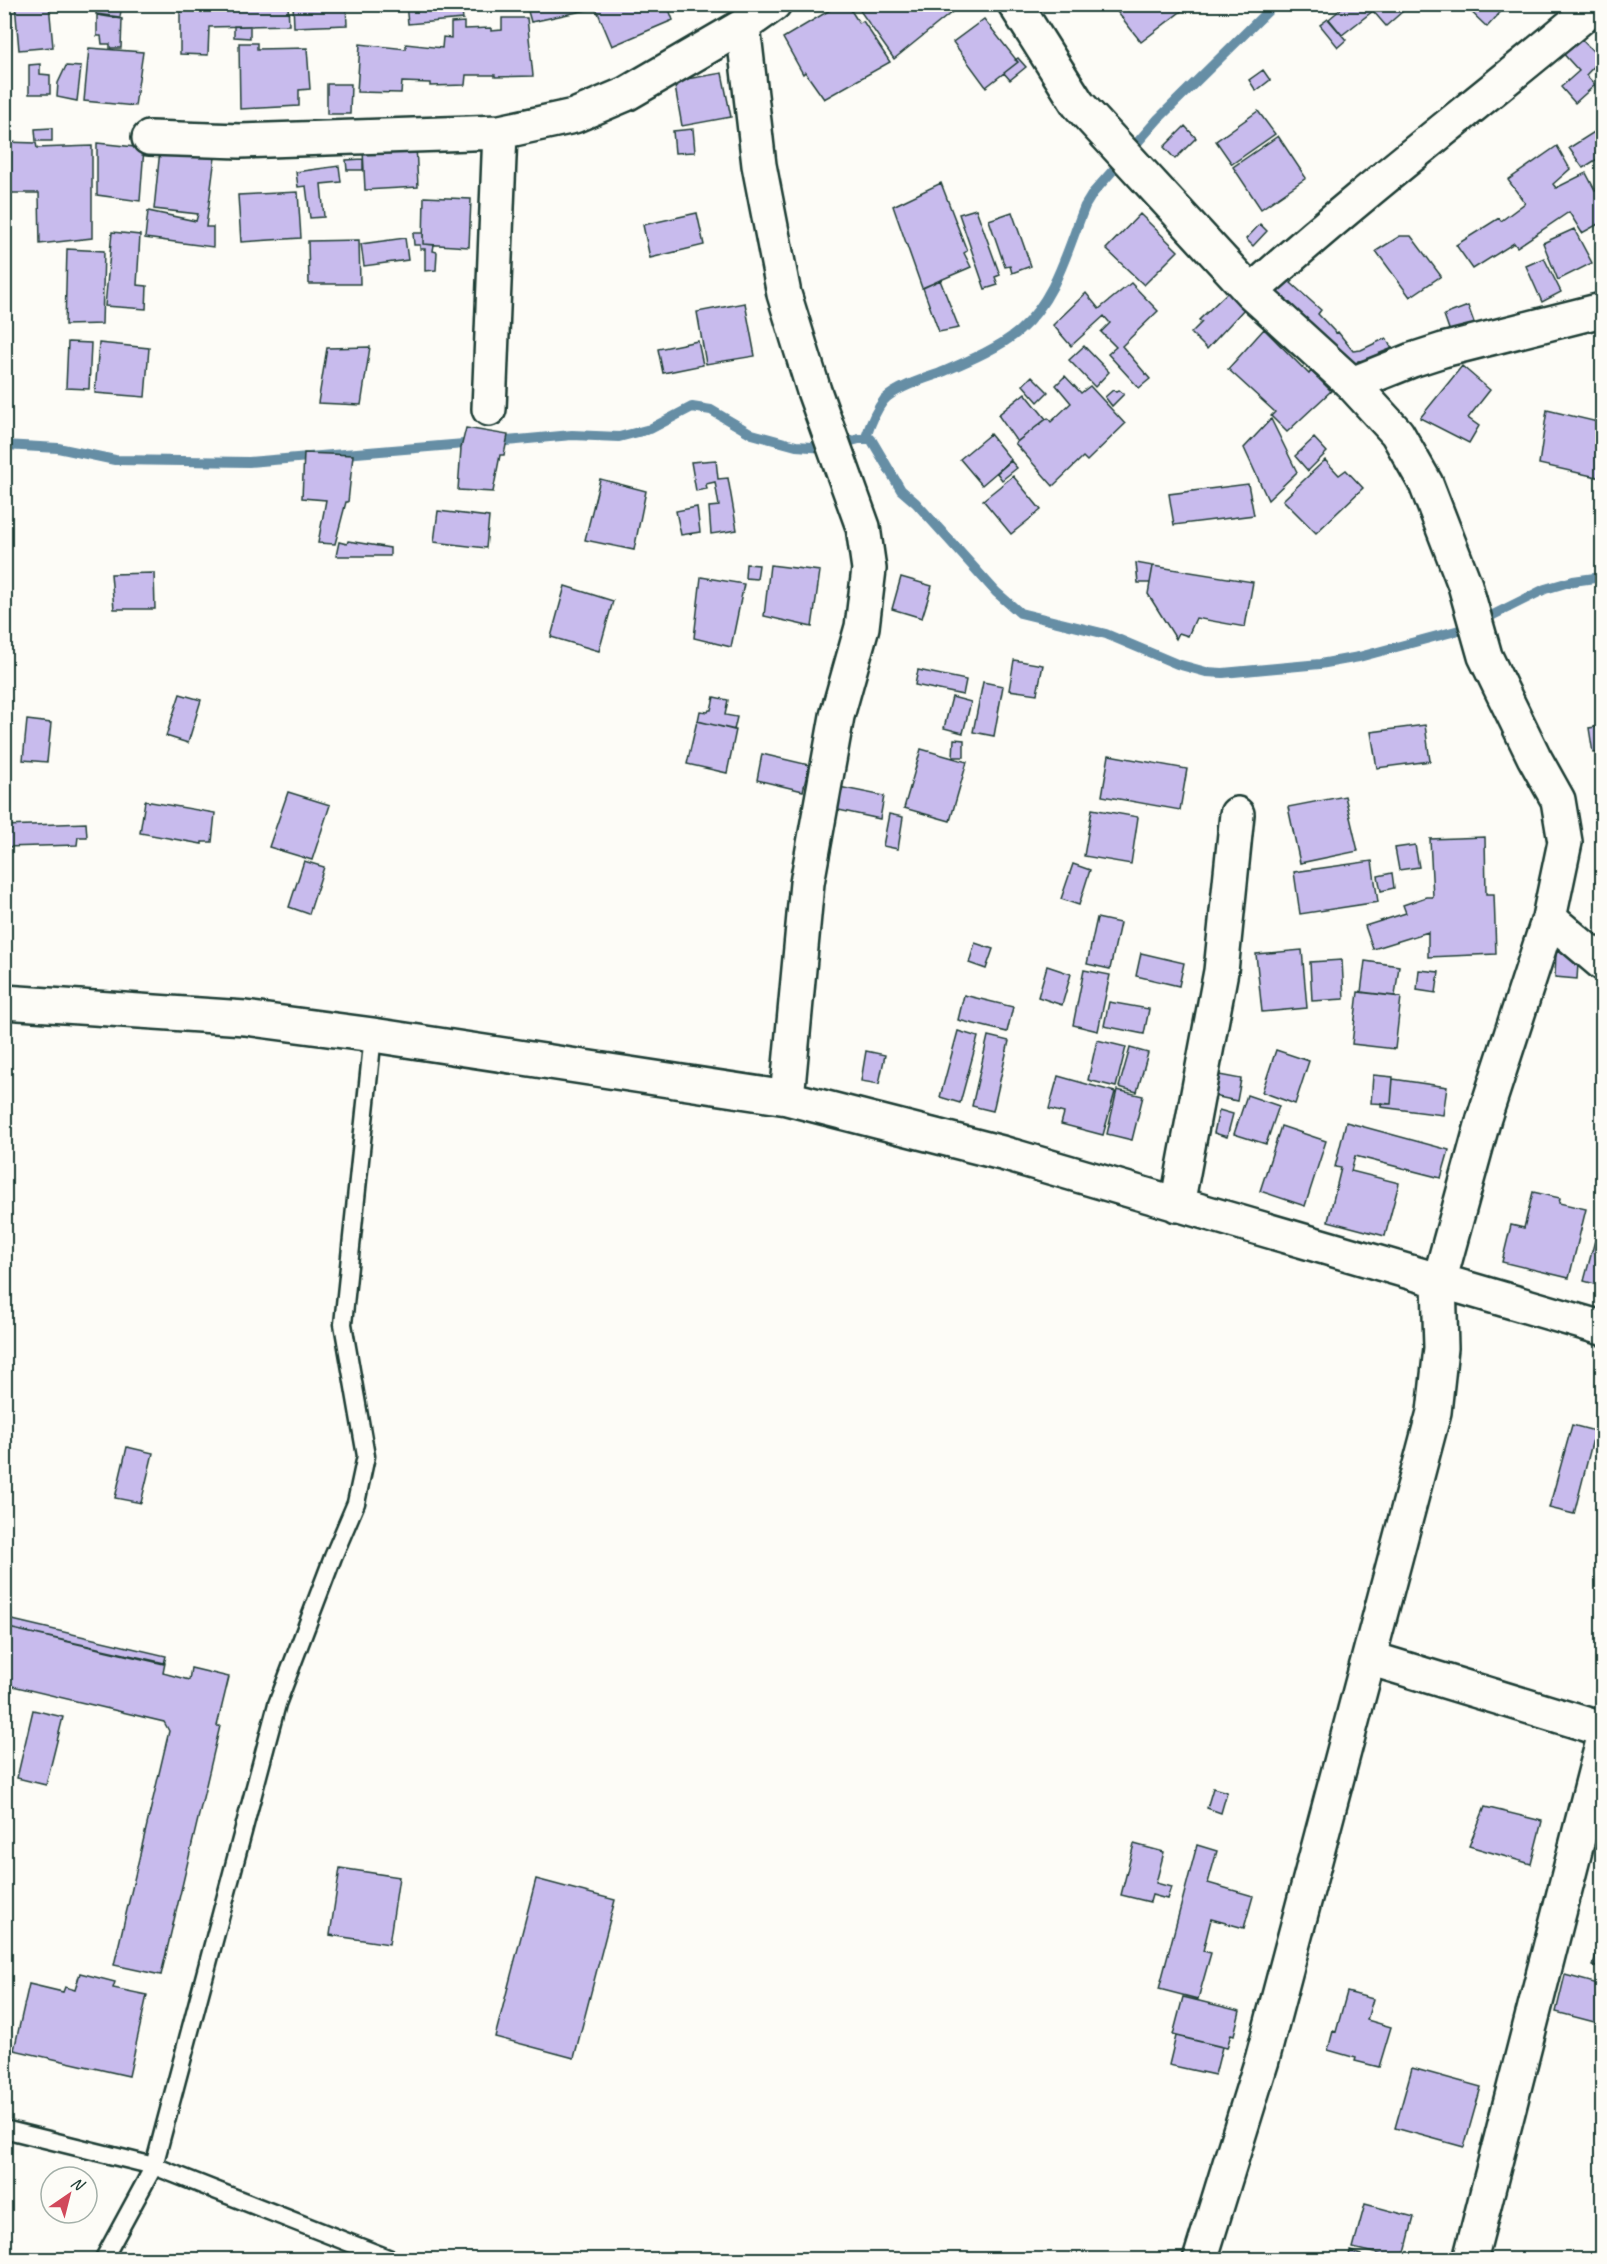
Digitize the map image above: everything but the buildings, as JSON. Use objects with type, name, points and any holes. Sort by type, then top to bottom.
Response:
[{"type":"street","points":[[149,138],[240,141],[500,132],[574,116],[626,94],[743,26],[774,4]]},
{"type":"street","points":[[1015,4],[1078,104],[1251,292],[1352,384],[1397,433],[1426,484],[1465,585],[1485,656],[1534,757],[1558,800],[1565,842],[1549,918],[1484,1118],[1439,1282],[1442,1348],[1434,1413],[1262,2060],[1200,2259]]},
{"type":"street","points":[[1251,292],[1364,195],[1580,19],[1593,4]]},
{"type":"street","points":[[743,26],[759,165],[784,294],[814,391],[863,527],[869,569],[862,627],[837,716],[807,883],[787,1098]]},
{"type":"street","points":[[489,409],[500,132]]},
{"type":"street","points":[[1352,384],[1412,360],[1602,310]]},
{"type":"street","points":[[1177,1205],[1221,971],[1237,814]]},
{"type":"street","points":[[1549,918],[1602,963]]},
{"type":"street","points":[[4,1002],[245,1018],[787,1098],[1002,1154],[1602,1328]]},
{"type":"street","points":[[1369,1658],[1602,1729]]},
{"type":"street","points":[[1470,2259],[1602,1745]]},
{"type":"lane","points":[[103,2259],[154,2166],[277,1704],[356,1503],[366,1456],[344,1324],[372,1035]]},
{"type":"lane","points":[[4,2129],[154,2166],[393,2259]]},
{"type":"waterway","points":[[866,437],[878,408],[889,396],[910,384],[991,350],[1011,338],[1032,318],[1059,273],[1085,206],[1093,193],[1158,119],[1275,4]]},
{"type":"waterway","points":[[495,442],[572,435],[619,437],[650,429],[692,407],[711,410],[752,434],[796,446],[826,448],[859,439],[871,439],[901,490],[916,503],[996,592],[1020,613],[1106,634],[1177,664],[1206,672],[1223,673],[1320,664],[1359,657],[1467,628],[1545,589],[1573,581],[1602,577]]},
{"type":"waterway","points":[[4,445],[58,448],[115,460],[249,462],[476,443]]}]
